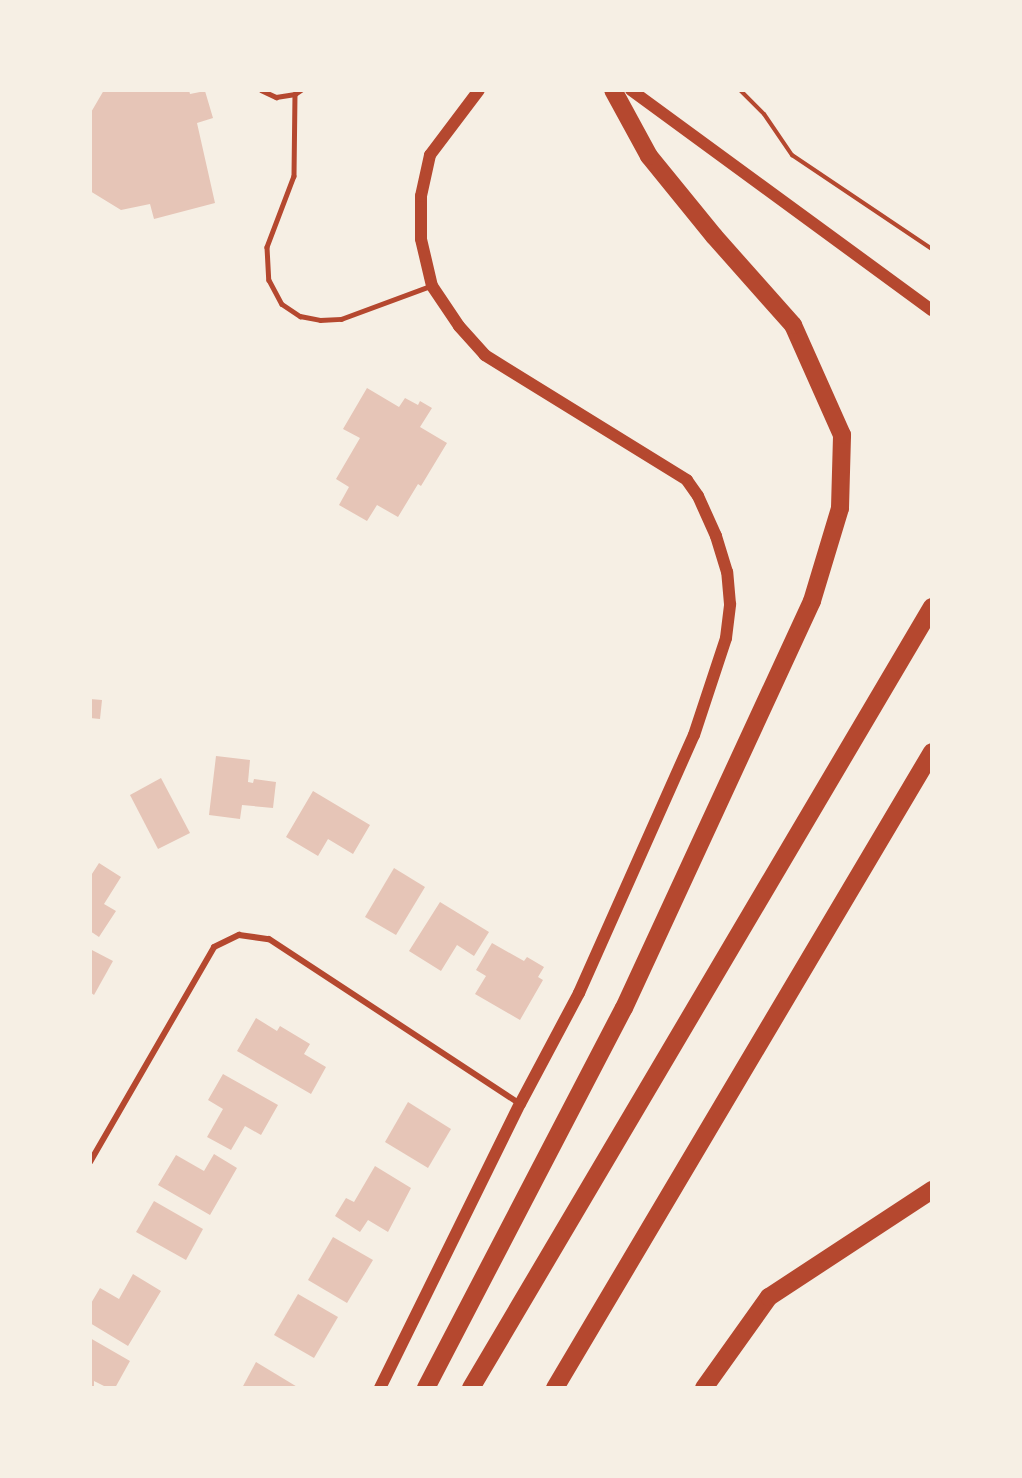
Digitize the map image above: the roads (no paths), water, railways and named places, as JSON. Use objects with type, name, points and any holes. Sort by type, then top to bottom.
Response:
[{"type":"highway","points":[[426,1388],[629,997],[812,601],[840,508],[842,435],[793,324],[714,236],[649,156],[613,90]]},
{"type":"highway","points":[[471,1388],[932,608]]},
{"type":"highway","points":[[555,1388],[932,752]]},
{"type":"highway","points":[[704,1388],[769,1298],[932,1191]]},
{"type":"main road","points":[[380,1388],[520,1104],[579,993],[694,735],[726,638],[730,604],[727,572],[716,536],[698,496],[687,480],[485,355],[459,326],[432,285],[421,239],[421,196],[430,155],[479,90]]},
{"type":"main road","points":[[631,90],[932,310]]},
{"type":"street","points":[[90,1162],[214,947],[239,935],[269,939],[520,1104]]},
{"type":"lane","points":[[261,90],[276,96],[296,94],[301,90]]},
{"type":"lane","points":[[296,94],[294,176],[267,247],[269,280],[282,304],[300,316],[320,320],[341,319],[432,285]]}]
